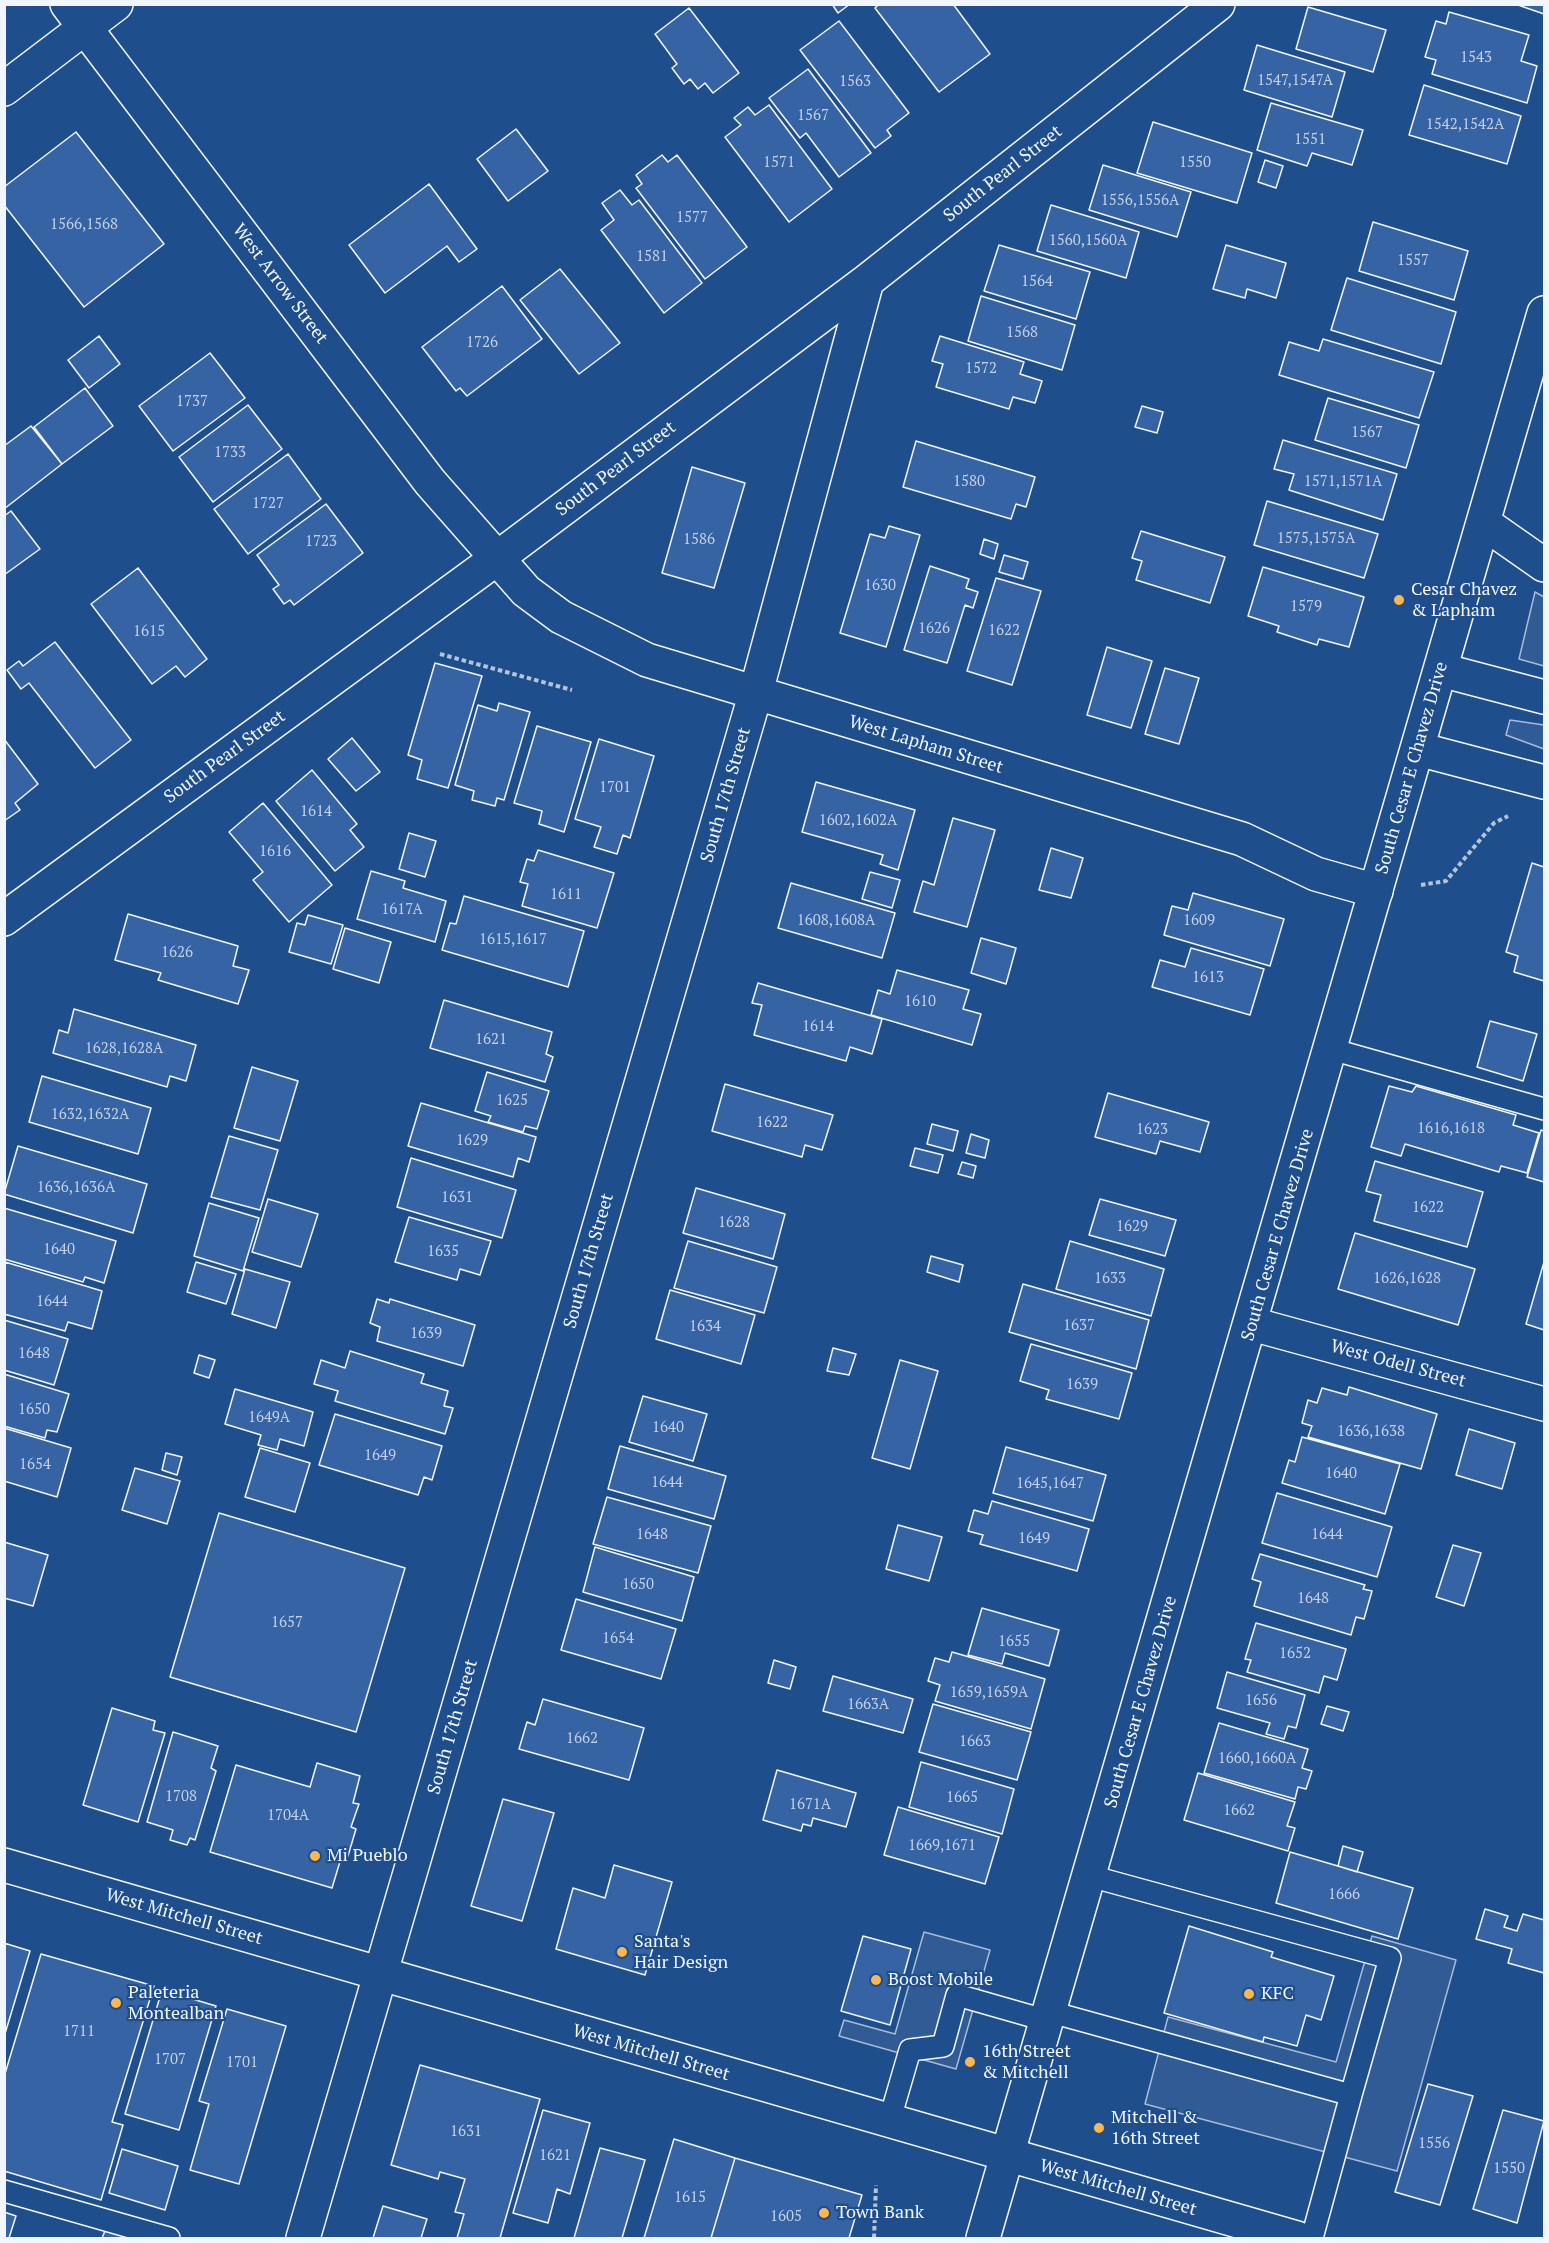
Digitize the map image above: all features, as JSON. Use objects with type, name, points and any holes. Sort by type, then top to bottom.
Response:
[{"type":"street","points":[[4,89],[76,16],[116,4]]},
{"type":"street","name":"South Pearl Street","points":[[4,919],[496,559],[867,281],[1218,4]]},
{"type":"street","name":"West Arrow Street","points":[[76,16],[430,482],[496,559]]},
{"type":"street","name":"South 17th Street","points":[[303,2238],[756,692],[867,281]]},
{"type":"street","name":"South Cesar E Chavez Drive","points":[[983,2238],[1050,2017],[1545,313]]},
{"type":"street","points":[[1484,523],[1545,565]]},
{"type":"street","name":"West Lapham Street","points":[[496,559],[526,591],[561,617],[646,660],[1242,839],[1316,874],[1376,891]]},
{"type":"street","points":[[1441,670],[1545,697]]},
{"type":"street","points":[[1418,749],[1545,782]]},
{"type":"street","name":"West Odell Street","points":[[1252,1324],[1545,1404]]},
{"type":"street","name":"West Mitchell Street","points":[[4,1865],[1008,2156],[1243,2231],[1297,2238]]},
{"type":"lane","points":[[1331,1049],[1545,1108]]},
{"type":"lane","points":[[1090,1876],[1390,1959],[1312,2238]]},
{"type":"lane","points":[[889,2122],[910,2049],[943,2046],[957,1995],[1162,2043],[1351,2095]]},
{"type":"lane","points":[[4,2191],[169,2238]]},
{"type":"path","points":[[440,654],[572,690]]},
{"type":"path","points":[[1376,891],[1446,881],[1494,823],[1514,812]]},
{"type":"path","points":[[874,2238],[876,2185]]},
{"type":"shaded area","points":[[1535,592],[1544,597],[1544,666],[1519,659]]},
{"type":"shaded area","points":[[1510,720],[1544,725],[1544,749],[1506,735]]},
{"type":"shaded area","points":[[924,1932],[990,1950],[956,2069],[839,2036],[844,2020],[895,2034]]},
{"type":"shaded area","points":[[1372,1936],[1456,1960],[1397,2171],[1145,2104],[1168,2017],[1336,2062]]},
{"type":"building","points":[[832,4],[850,4],[838,13]]},
{"type":"building","points":[[879,4],[953,4],[990,54],[939,92],[875,8]]},
{"type":"building","points":[[1515,4],[1544,4],[1544,14]]},
{"type":"building","points":[[1308,7],[1386,30],[1373,72],[1296,49]]},
{"type":"building","points":[[689,8],[739,73],[713,93],[705,83],[698,89],[690,79],[684,84],[672,68],[677,64],[655,34]]},
{"type":"building","points":[[1449,12],[1529,35],[1521,61],[1537,66],[1527,103],[1432,74],[1436,60],[1425,57],[1436,21],[1446,24]]},
{"type":"building","points":[[839,21],[909,113],[887,130],[891,136],[875,148],[800,50]]},
{"type":"building","points":[[1257,45],[1345,72],[1332,117],[1244,90]]},
{"type":"building","points":[[808,69],[871,153],[839,177],[806,133],[800,138],[769,98]]},
{"type":"building","points":[[1424,85],[1521,116],[1507,164],[1409,135]]},
{"type":"building","points":[[1271,103],[1363,130],[1352,165],[1312,153],[1307,166],[1257,150]]},
{"type":"building","points":[[769,105],[832,189],[789,222],[725,137],[741,125],[734,118],[748,107],[755,115]]},
{"type":"building","points":[[1153,122],[1252,153],[1237,203],[1137,173]]},
{"type":"building","points":[[516,129],[548,171],[508,201],[477,159]]},
{"type":"building","points":[[76,132],[164,244],[84,307],[4,205],[4,187]]},
{"type":"building","points":[[662,155],[668,162],[677,155],[747,247],[705,279],[636,188],[642,184],[636,175]]},
{"type":"building","points":[[1265,160],[1283,166],[1276,188],[1258,182]]},
{"type":"building","points":[[1103,165],[1191,192],[1177,237],[1089,210]]},
{"type":"building","points":[[429,184],[477,249],[459,262],[447,246],[385,293],[349,245]]},
{"type":"building","points":[[620,190],[632,205],[639,200],[702,283],[664,313],[601,230],[614,220],[602,203]]},
{"type":"building","points":[[1051,205],[1139,232],[1126,278],[1037,251]]},
{"type":"building","points":[[1373,222],[1468,251],[1454,300],[1359,271]]},
{"type":"building","points":[[999,245],[1090,272],[1076,319],[984,291]]},
{"type":"building","points":[[1226,245],[1286,263],[1276,298],[1247,289],[1245,298],[1213,289]]},
{"type":"building","points":[[560,269],[620,343],[579,374],[520,300]]},
{"type":"building","points":[[1347,278],[1456,312],[1441,364],[1331,330]]},
{"type":"building","points":[[502,286],[542,339],[467,396],[460,388],[456,391],[422,347]]},
{"type":"building","points":[[981,296],[1075,325],[1062,370],[968,341]]},
{"type":"building","points":[[99,336],[120,364],[89,388],[68,360]]},
{"type":"building","points":[[940,336],[1024,362],[1020,374],[1042,381],[1035,403],[1013,397],[1009,409],[936,387],[943,364],[932,361]]},
{"type":"building","points":[[1323,339],[1434,372],[1419,418],[1279,375],[1289,342],[1319,351]]},
{"type":"building","points":[[210,353],[245,398],[173,451],[139,406]]},
{"type":"building","points":[[85,388],[113,426],[62,464],[34,427]]},
{"type":"building","points":[[1328,398],[1419,425],[1406,468],[1315,440]]},
{"type":"building","points":[[248,405],[282,449],[213,502],[179,457]]},
{"type":"building","points":[[1142,406],[1163,412],[1157,433],[1135,427]]},
{"type":"building","points":[[31,426],[62,464],[4,509],[4,446]]},
{"type":"building","points":[[1283,440],[1397,474],[1383,520],[1289,490],[1294,474],[1274,469]]},
{"type":"building","points":[[916,441],[1035,477],[1026,507],[1016,504],[1011,519],[903,487]]},
{"type":"building","points":[[288,454],[321,499],[248,554],[214,509]]},
{"type":"building","points":[[692,467],[745,483],[714,588],[662,573]]},
{"type":"building","points":[[1267,501],[1378,534],[1364,578],[1254,545]]},
{"type":"building","points":[[326,504],[363,553],[294,605],[290,600],[284,604],[273,589],[279,585],[257,555]]},
{"type":"building","points":[[11,511],[40,549],[4,575],[4,516]]},
{"type":"building","points":[[889,526],[920,535],[886,647],[840,633],[870,534],[885,538]]},
{"type":"building","points":[[1141,531],[1225,557],[1210,603],[1136,580],[1142,561],[1132,558]]},
{"type":"building","points":[[984,539],[998,544],[994,559],[980,554]]},
{"type":"building","points":[[1004,555],[1028,562],[1023,579],[999,572]]},
{"type":"building","points":[[930,566],[969,579],[966,588],[978,592],[973,608],[965,605],[947,663],[904,650]]},
{"type":"building","points":[[1263,567],[1364,597],[1349,647],[1319,639],[1317,645],[1277,632],[1279,626],[1248,616]]},
{"type":"building","points":[[138,568],[207,659],[185,677],[176,666],[152,684],[91,604]]},
{"type":"building","points":[[996,578],[1041,591],[1012,685],[967,671]]},
{"type":"building","points":[[55,642],[131,740],[95,768],[29,683],[21,689],[7,670],[19,661],[23,666]]},
{"type":"building","points":[[1107,647],[1152,661],[1131,728],[1087,715]]},
{"type":"building","points":[[435,663],[482,676],[448,788],[417,779],[422,760],[408,755]]},
{"type":"building","points":[[1165,668],[1199,678],[1179,744],[1145,734]]},
{"type":"building","points":[[499,703],[530,712],[504,800],[497,798],[495,806],[472,800],[474,791],[455,785],[478,705],[497,711]]},
{"type":"building","points":[[537,726],[591,742],[564,832],[539,824],[542,811],[514,803]]},
{"type":"building","points":[[352,738],[380,772],[356,791],[328,759]]},
{"type":"building","points":[[4,739],[38,784],[15,803],[20,810],[4,821]]},
{"type":"building","points":[[599,739],[654,756],[630,838],[623,835],[617,854],[594,847],[601,827],[575,819]]},
{"type":"building","points":[[312,770],[357,824],[350,830],[364,847],[335,871],[276,801]]},
{"type":"building","points":[[816,782],[915,810],[898,870],[880,864],[883,855],[802,832]]},
{"type":"building","points":[[263,803],[332,885],[289,922],[253,880],[263,872],[229,832]]},
{"type":"building","points":[[953,818],[995,830],[967,927],[914,912],[923,881],[934,885]]},
{"type":"building","points":[[409,833],[436,841],[425,877],[399,869]]},
{"type":"building","points":[[1051,848],[1083,858],[1071,898],[1039,890]]},
{"type":"building","points":[[538,850],[614,873],[597,928],[522,906],[528,884],[520,882],[527,859],[534,861]]},
{"type":"building","points":[[1532,863],[1544,867],[1544,981],[1514,972],[1518,956],[1506,952]]},
{"type":"building","points":[[371,871],[405,881],[403,888],[446,901],[435,942],[357,919]]},
{"type":"building","points":[[870,872],[900,880],[892,908],[862,899]]},
{"type":"building","points":[[791,883],[895,913],[882,958],[778,928]]},
{"type":"building","points":[[1193,893],[1284,919],[1270,966],[1164,935],[1172,906],[1188,910]]},
{"type":"building","points":[[464,896],[584,931],[568,987],[442,950],[450,923],[456,924]]},
{"type":"building","points":[[128,914],[238,946],[233,966],[249,970],[238,1004],[158,980],[161,973],[115,960]]},
{"type":"building","points":[[308,915],[343,925],[331,964],[289,952],[297,923],[305,925]]},
{"type":"building","points":[[345,928],[391,942],[379,983],[333,969]]},
{"type":"building","points":[[981,938],[1016,948],[1006,984],[971,973]]},
{"type":"building","points":[[1191,948],[1264,969],[1250,1015],[1152,987],[1160,960],[1185,967]]},
{"type":"building","points":[[897,970],[969,990],[963,1009],[981,1014],[972,1045],[871,1015],[878,990],[890,994]]},
{"type":"building","points":[[758,983],[882,1019],[872,1054],[850,1047],[846,1061],[754,1035],[762,1005],[752,1003]]},
{"type":"building","points":[[444,1000],[552,1032],[546,1054],[553,1057],[545,1082],[430,1048]]},
{"type":"building","points":[[74,1009],[196,1045],[186,1081],[170,1076],[167,1087],[53,1053],[59,1030],[68,1033]]},
{"type":"building","points":[[1490,1021],[1537,1034],[1523,1081],[1477,1067]]},
{"type":"building","points":[[252,1067],[298,1081],[280,1141],[234,1128]]},
{"type":"building","points":[[487,1072],[549,1091],[537,1129],[525,1126],[523,1132],[488,1122],[491,1116],[475,1111]]},
{"type":"building","points":[[42,1076],[151,1108],[138,1154],[29,1122]]},
{"type":"building","points":[[725,1084],[833,1115],[822,1150],[805,1145],[802,1157],[712,1131]]},
{"type":"building","points":[[1389,1086],[1412,1092],[1416,1086],[1516,1115],[1513,1125],[1539,1133],[1527,1173],[1501,1166],[1499,1172],[1405,1144],[1401,1156],[1371,1147]]},
{"type":"building","points":[[1108,1093],[1209,1122],[1200,1152],[1160,1141],[1156,1154],[1095,1137]]},
{"type":"building","points":[[421,1103],[536,1137],[529,1162],[518,1158],[513,1177],[408,1146]]},
{"type":"building","points":[[932,1124],[958,1131],[953,1151],[927,1144]]},
{"type":"building","points":[[1541,1130],[1544,1131],[1544,1182],[1527,1177]]},
{"type":"building","points":[[971,1134],[989,1140],[985,1158],[966,1153]]},
{"type":"building","points":[[229,1136],[278,1150],[260,1210],[211,1197]]},
{"type":"building","points":[[18,1146],[147,1184],[133,1233],[4,1194]]},
{"type":"building","points":[[915,1148],[943,1155],[938,1173],[910,1166]]},
{"type":"building","points":[[411,1158],[516,1190],[502,1238],[397,1207]]},
{"type":"building","points":[[1375,1161],[1483,1192],[1467,1247],[1374,1221],[1381,1195],[1366,1191]]},
{"type":"building","points":[[962,1162],[976,1166],[973,1178],[958,1174]]},
{"type":"building","points":[[696,1188],[785,1214],[773,1259],[683,1233]]},
{"type":"building","points":[[268,1199],[318,1214],[301,1267],[252,1252]]},
{"type":"building","points":[[1100,1199],[1176,1220],[1165,1256],[1089,1235]]},
{"type":"building","points":[[209,1203],[259,1218],[243,1271],[194,1256]]},
{"type":"building","points":[[4,1208],[116,1241],[104,1283],[85,1277],[83,1282],[4,1259]]},
{"type":"building","points":[[409,1217],[491,1241],[480,1275],[460,1269],[457,1280],[395,1262]]},
{"type":"building","points":[[1355,1233],[1475,1269],[1458,1325],[1338,1289]]},
{"type":"building","points":[[688,1241],[777,1267],[764,1313],[674,1288]]},
{"type":"building","points":[[1070,1241],[1164,1269],[1151,1316],[1056,1289]]},
{"type":"building","points":[[931,1256],[963,1265],[959,1282],[927,1272]]},
{"type":"building","points":[[5,1262],[102,1291],[92,1329],[68,1322],[65,1331],[4,1314]]},
{"type":"building","points":[[196,1262],[236,1274],[226,1304],[187,1292]]},
{"type":"building","points":[[1544,1262],[1544,1330],[1526,1324]]},
{"type":"building","points":[[245,1269],[290,1282],[276,1328],[232,1314]]},
{"type":"building","points":[[1023,1284],[1149,1320],[1136,1369],[1009,1332]]},
{"type":"building","points":[[670,1290],[755,1315],[741,1364],[656,1339]]},
{"type":"building","points":[[377,1299],[389,1303],[390,1299],[475,1325],[463,1366],[377,1341],[380,1327],[370,1323]]},
{"type":"building","points":[[4,1320],[68,1339],[54,1385],[4,1370]]},
{"type":"building","points":[[1031,1344],[1132,1373],[1119,1419],[1046,1399],[1049,1390],[1020,1381]]},
{"type":"building","points":[[833,1348],[856,1354],[849,1375],[827,1371]]},
{"type":"building","points":[[350,1351],[424,1374],[421,1383],[448,1391],[444,1406],[453,1408],[445,1434],[335,1401],[338,1391],[314,1384],[321,1360],[345,1368]]},
{"type":"building","points":[[199,1355],[215,1360],[209,1378],[194,1373]]},
{"type":"building","points":[[900,1360],[938,1371],[910,1469],[872,1458]]},
{"type":"building","points":[[4,1374],[69,1394],[57,1432],[47,1430],[45,1438],[4,1426]]},
{"type":"building","points":[[1349,1387],[1437,1414],[1421,1469],[1308,1437],[1312,1426],[1302,1423],[1308,1400],[1317,1403],[1322,1388],[1347,1395]]},
{"type":"building","points":[[235,1389],[313,1412],[304,1446],[280,1439],[277,1450],[258,1445],[261,1435],[225,1424]]},
{"type":"building","points":[[643,1396],[707,1414],[693,1461],[629,1442]]},
{"type":"building","points":[[335,1414],[442,1446],[432,1480],[424,1477],[418,1495],[319,1465]]},
{"type":"building","points":[[4,1428],[71,1448],[57,1497],[4,1481]]},
{"type":"building","points":[[1469,1429],[1515,1443],[1502,1489],[1456,1475]]},
{"type":"building","points":[[1302,1437],[1400,1464],[1385,1514],[1282,1483],[1289,1460],[1295,1462]]},
{"type":"building","points":[[620,1446],[726,1476],[714,1519],[608,1489]]},
{"type":"building","points":[[1006,1447],[1106,1475],[1093,1521],[993,1493]]},
{"type":"building","points":[[260,1448],[310,1463],[295,1512],[245,1497]]},
{"type":"building","points":[[166,1453],[182,1457],[177,1475],[162,1470]]},
{"type":"building","points":[[135,1468],[180,1481],[167,1524],[122,1510]]},
{"type":"building","points":[[1277,1493],[1392,1527],[1377,1577],[1262,1543]]},
{"type":"building","points":[[607,1497],[711,1526],[698,1573],[593,1544]]},
{"type":"building","points":[[992,1501],[1089,1529],[1077,1571],[980,1544],[983,1535],[968,1531],[974,1510],[988,1514]]},
{"type":"building","points":[[219,1513],[405,1568],[356,1732],[170,1677]]},
{"type":"building","points":[[898,1525],[942,1537],[929,1581],[886,1569]]},
{"type":"building","points":[[4,1542],[48,1555],[33,1606],[4,1598]]},
{"type":"building","points":[[1453,1545],[1481,1553],[1464,1606],[1436,1597]]},
{"type":"building","points":[[595,1547],[694,1577],[682,1621],[583,1592]]},
{"type":"building","points":[[1260,1554],[1365,1585],[1363,1589],[1372,1591],[1364,1619],[1356,1617],[1351,1635],[1254,1606],[1261,1582],[1252,1579]]},
{"type":"building","points":[[576,1599],[676,1629],[661,1679],[561,1650]]},
{"type":"building","points":[[982,1608],[1059,1630],[1049,1666],[1005,1653],[1002,1664],[968,1655]]},
{"type":"building","points":[[1256,1623],[1346,1649],[1337,1680],[1324,1676],[1319,1693],[1247,1672],[1251,1660],[1245,1659]]},
{"type":"building","points":[[952,1652],[1045,1679],[1031,1729],[935,1701],[940,1685],[928,1681],[935,1658],[949,1662]]},
{"type":"building","points":[[774,1660],[796,1667],[790,1689],[768,1683]]},
{"type":"building","points":[[1227,1672],[1305,1695],[1296,1728],[1288,1726],[1284,1739],[1266,1734],[1270,1723],[1217,1708]]},
{"type":"building","points":[[833,1676],[913,1699],[903,1733],[823,1711]]},
{"type":"building","points":[[543,1699],[644,1728],[629,1780],[519,1749],[527,1722],[535,1725]]},
{"type":"building","points":[[933,1704],[1031,1732],[1017,1780],[919,1752]]},
{"type":"building","points":[[1327,1706],[1349,1712],[1343,1731],[1321,1724]]},
{"type":"building","points":[[112,1708],[155,1721],[153,1730],[165,1733],[138,1822],[83,1805]]},
{"type":"building","points":[[1219,1723],[1308,1749],[1302,1768],[1312,1771],[1306,1789],[1298,1787],[1295,1799],[1204,1773]]},
{"type":"building","points":[[173,1732],[218,1746],[211,1768],[216,1771],[195,1840],[190,1838],[187,1845],[170,1840],[173,1830],[147,1822]]},
{"type":"building","points":[[921,1762],[1014,1789],[1002,1834],[909,1807]]},
{"type":"building","points":[[317,1763],[360,1776],[353,1803],[359,1804],[351,1827],[356,1829],[348,1856],[342,1855],[332,1888],[210,1852],[236,1765],[310,1787]]},
{"type":"building","points":[[777,1770],[856,1793],[846,1827],[813,1818],[811,1826],[803,1824],[801,1831],[763,1820]]},
{"type":"building","points":[[1198,1773],[1295,1802],[1287,1826],[1295,1828],[1288,1851],[1184,1820]]},
{"type":"building","points":[[503,1799],[554,1813],[522,1921],[471,1906]]},
{"type":"building","points":[[898,1807],[999,1837],[985,1884],[884,1855]]},
{"type":"building","points":[[1343,1846],[1363,1852],[1357,1872],[1338,1866]]},
{"type":"building","points":[[1290,1852],[1413,1888],[1398,1939],[1276,1903]]},
{"type":"building","points":[[614,1865],[672,1882],[645,1975],[556,1949],[573,1888],[605,1898]]},
{"type":"building","points":[[1485,1909],[1508,1916],[1504,1927],[1517,1931],[1523,1914],[1544,1920],[1544,1973],[1508,1963],[1512,1949],[1476,1939]]},
{"type":"building","name":"KFC","points":[[1189,1926],[1273,1952],[1271,1957],[1334,1976],[1321,2020],[1306,2015],[1297,2046],[1264,2037],[1263,2042],[1164,2013]]},
{"type":"building","name":"Boost Mobile","points":[[863,1936],[911,1949],[890,2025],[841,2011]]},
{"type":"building","points":[[4,1943],[30,1951],[4,2037]]},
{"type":"building","points":[[41,1954],[154,1986],[112,2122],[123,2125],[101,2200],[4,2171],[4,2077]]},
{"type":"building","points":[[162,1990],[216,2006],[179,2130],[125,2114]]},
{"type":"building","points":[[227,2009],[286,2026],[239,2184],[190,2170],[209,2104],[199,2101]]},
{"type":"building","points":[[420,2065],[540,2099],[500,2238],[457,2238],[464,2214],[455,2212],[465,2179],[440,2172],[438,2179],[391,2165]]},
{"type":"building","points":[[1428,2084],[1473,2096],[1440,2205],[1395,2192]]},
{"type":"building","points":[[543,2110],[590,2123],[570,2194],[557,2189],[548,2223],[513,2213]]},
{"type":"building","points":[[1503,2110],[1544,2121],[1517,2223],[1473,2209]]},
{"type":"building","points":[[674,2139],[735,2158],[711,2238],[644,2238]]},
{"type":"building","points":[[600,2148],[645,2160],[622,2238],[574,2238]]},
{"type":"building","points":[[122,2149],[178,2166],[165,2210],[109,2193]]},
{"type":"building","points":[[735,2158],[862,2195],[849,2238],[711,2238]]},
{"type":"building","points":[[383,2206],[427,2219],[421,2238],[373,2238]]},
{"type":"building","points":[[4,2212],[16,2216],[9,2238],[4,2238]]},
{"type":"building","points":[[105,2231],[131,2238],[102,2238]]},
{"type":"place","name":"Cesar Chavez & Lapham","points":[[1399,600]]},
{"type":"place","name":"Mi Pueblo","points":[[315,1856]]},
{"type":"place","name":"Santa's Hair Design","points":[[622,1952]]},
{"type":"place","name":"Boost Mobile","points":[[876,1980]]},
{"type":"place","name":"KFC","points":[[1249,1994]]},
{"type":"place","name":"Paleteria Montealban","points":[[116,2003]]},
{"type":"place","name":"16th Street & Mitchell","points":[[970,2062]]},
{"type":"place","name":"Mitchell & 16th Street","points":[[1099,2128]]},
{"type":"place","name":"Town Bank","points":[[824,2213]]}]
